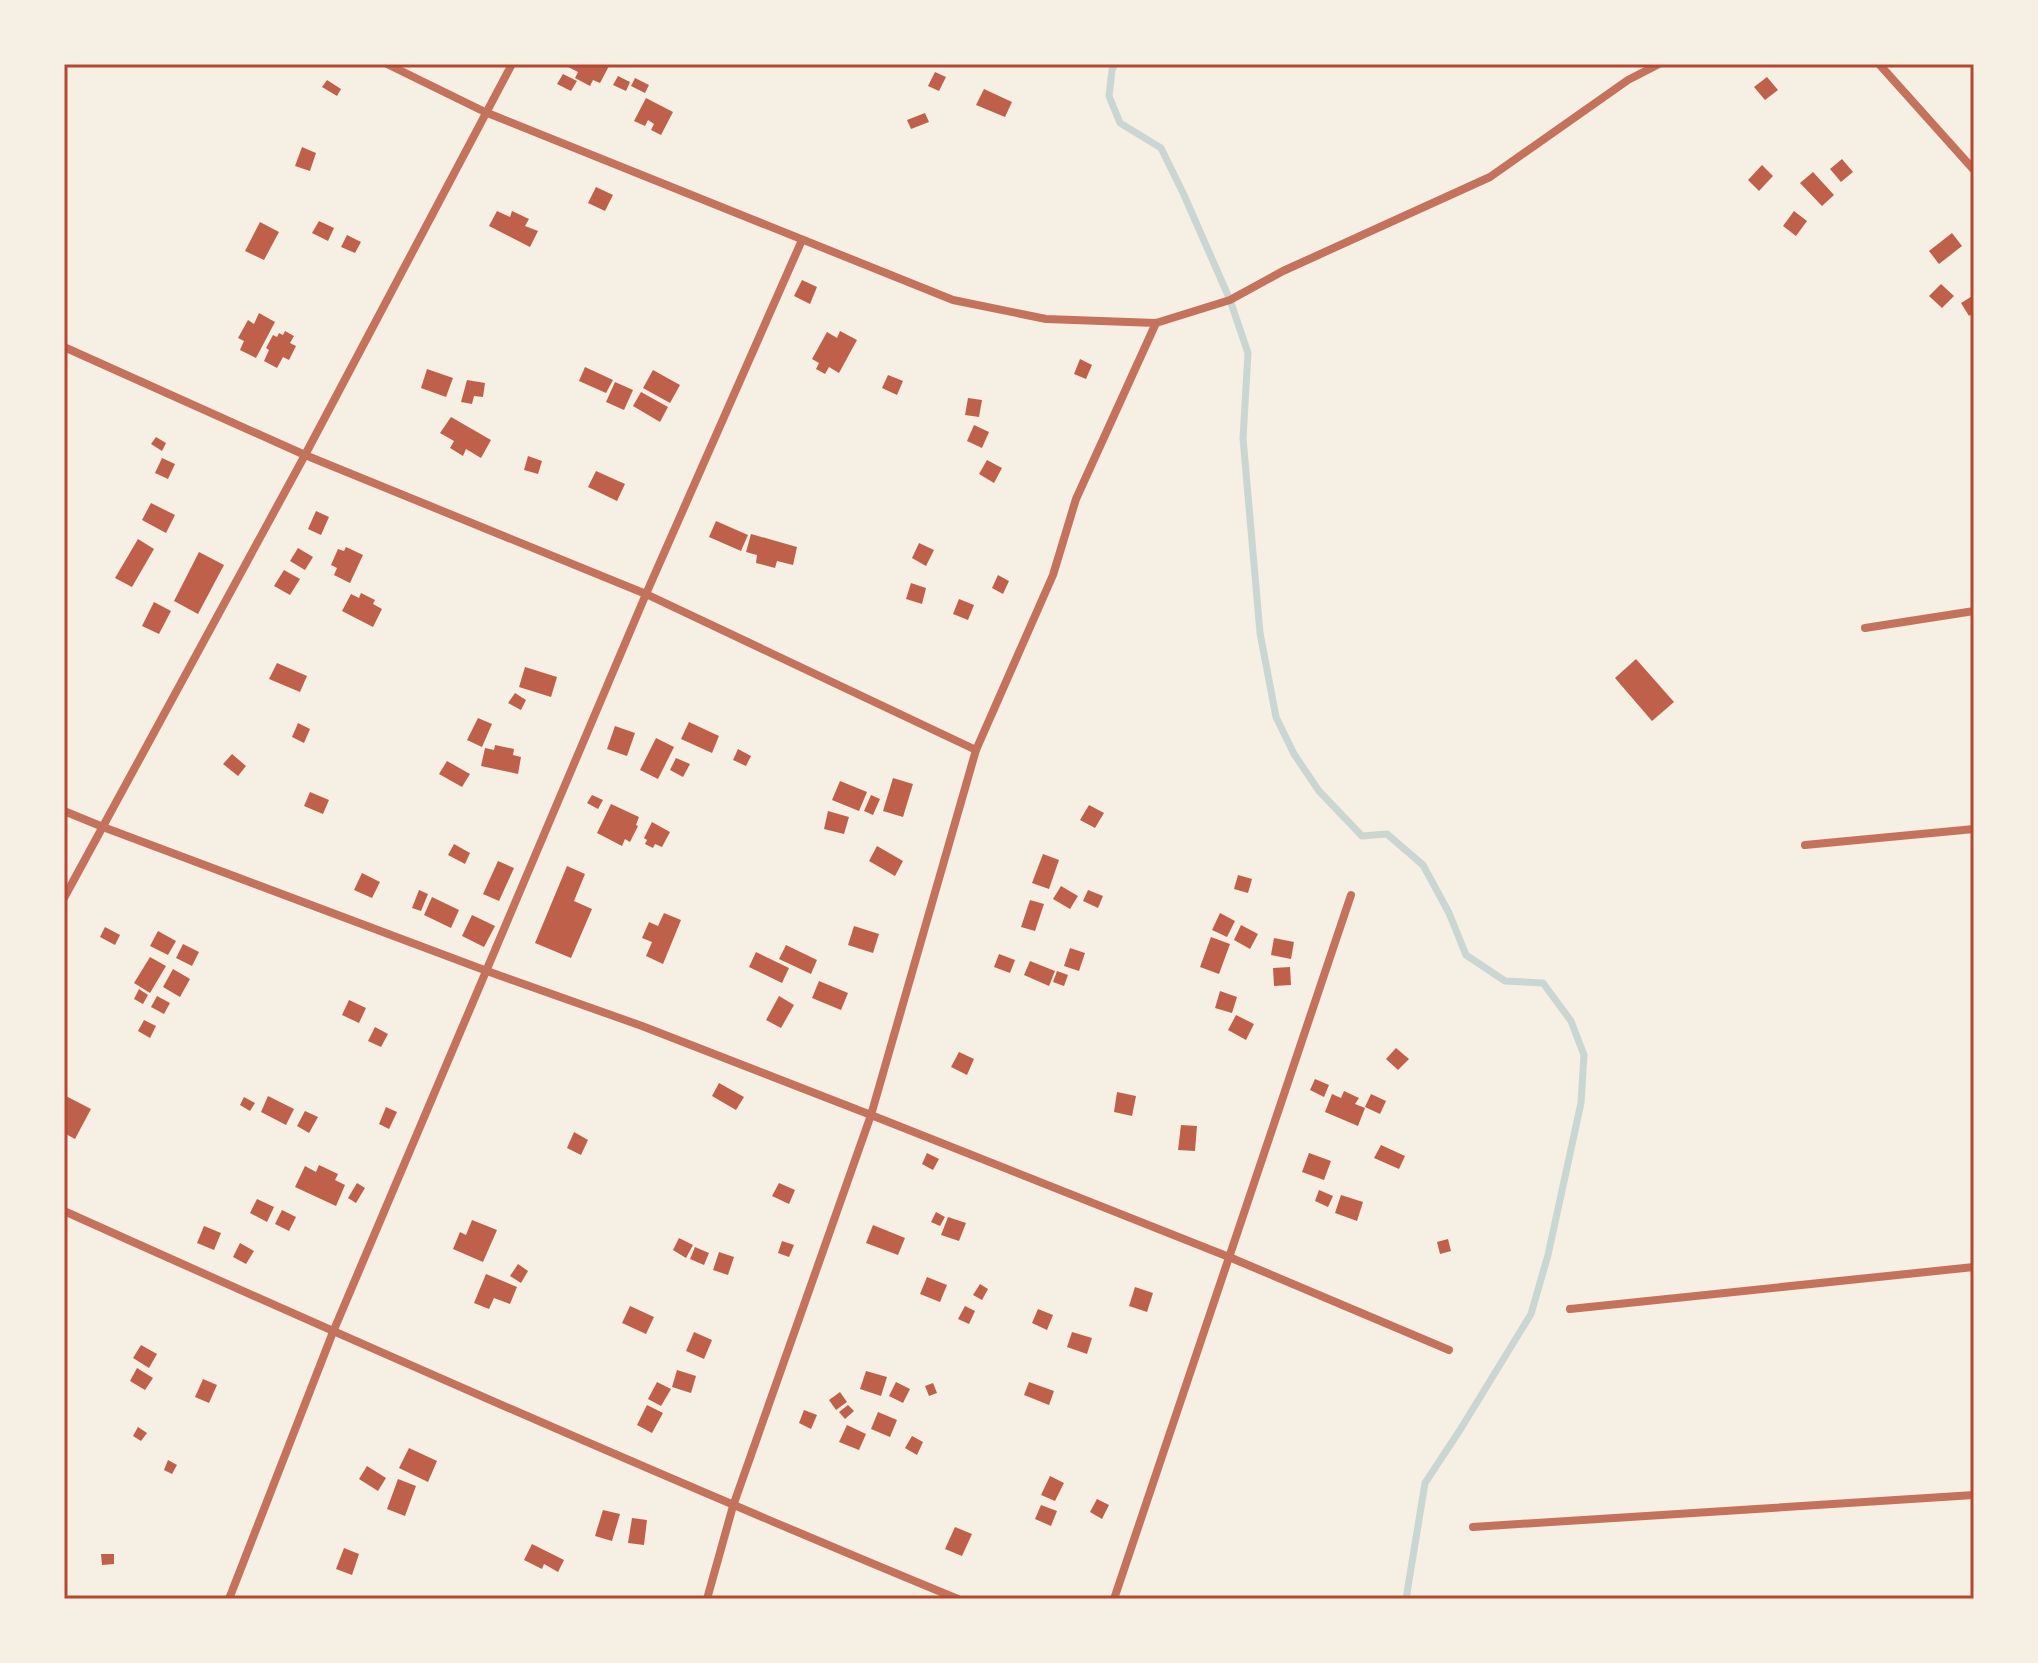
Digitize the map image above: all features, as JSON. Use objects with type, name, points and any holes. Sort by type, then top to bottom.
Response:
[{"type":"street","points":[[387,64],[485,112],[953,300],[1046,319],[1156,323],[1230,300],[1283,271],[1490,177],[1628,80],[1659,64]]},
{"type":"street","points":[[64,898],[305,455],[512,64]]},
{"type":"street","points":[[1879,64],[1974,170]]},
{"type":"street","points":[[229,1599],[333,1332],[646,594],[802,240]]},
{"type":"street","points":[[707,1599],[733,1506],[871,1115],[976,750],[1053,575],[1076,499],[1156,323]]},
{"type":"street","points":[[64,347],[305,455],[646,594],[976,750]]},
{"type":"street","points":[[1865,628],[1974,611]]},
{"type":"street","points":[[64,811],[487,971],[642,1026],[871,1115],[1229,1257],[1449,1350]]},
{"type":"street","points":[[1805,845],[1974,829]]},
{"type":"street","points":[[1114,1599],[1351,895]]},
{"type":"street","points":[[64,1211],[733,1506],[958,1599]]},
{"type":"street","points":[[1570,1309],[1974,1267]]},
{"type":"street","points":[[1473,1527],[1974,1495]]},
{"type":"building","points":[[570,64],[609,66],[600,83],[593,80],[590,86],[575,78],[578,72],[568,67]]},
{"type":"building","points":[[935,72],[946,77],[939,91],[928,86]]},
{"type":"building","points":[[563,74],[577,81],[571,91],[557,84]]},
{"type":"building","points":[[618,76],[630,82],[626,91],[613,85]]},
{"type":"building","points":[[1767,77],[1778,90],[1765,100],[1754,87]]},
{"type":"building","points":[[635,78],[649,85],[645,93],[631,86]]},
{"type":"building","points":[[327,80],[341,89],[337,96],[322,87]]},
{"type":"building","points":[[984,89],[1012,102],[1005,117],[976,105]]},
{"type":"building","points":[[646,98],[673,112],[661,135],[651,130],[654,124],[648,120],[645,126],[634,121]]},
{"type":"building","points":[[925,113],[929,122],[911,129],[907,120]]},
{"type":"building","points":[[302,147],[316,153],[310,171],[295,166]]},
{"type":"building","points":[[1842,159],[1853,172],[1841,182],[1830,169]]},
{"type":"building","points":[[1762,165],[1773,176],[1759,191],[1748,180]]},
{"type":"building","points":[[1813,172],[1834,195],[1822,206],[1800,183]]},
{"type":"building","points":[[596,187],[613,195],[605,211],[588,203]]},
{"type":"building","points":[[497,211],[510,217],[512,211],[529,219],[525,226],[538,231],[530,247],[489,226]]},
{"type":"building","points":[[1794,211],[1807,221],[1796,236],[1783,226]]},
{"type":"building","points":[[319,221],[334,228],[328,241],[312,233]]},
{"type":"building","points":[[260,222],[279,232],[264,260],[245,251]]},
{"type":"building","points":[[1952,233],[1962,246],[1939,264],[1929,251]]},
{"type":"building","points":[[347,235],[361,242],[355,253],[341,247]]},
{"type":"building","points":[[802,280],[817,287],[810,304],[794,296]]},
{"type":"building","points":[[1941,284],[1954,296],[1942,308],[1929,296]]},
{"type":"building","points":[[1974,295],[1974,312],[1969,316],[1961,303]]},
{"type":"building","points":[[259,313],[275,322],[256,358],[240,350],[244,341],[238,338],[248,320],[254,324]]},
{"type":"building","points":[[285,331],[294,336],[290,343],[296,346],[289,360],[283,357],[277,368],[264,361],[269,350],[266,348],[273,335],[283,335]]},
{"type":"building","points":[[840,331],[857,340],[839,373],[829,367],[825,374],[816,369],[819,363],[812,359],[827,332],[837,338]]},
{"type":"building","points":[[1080,359],[1092,365],[1086,379],[1074,374]]},
{"type":"building","points":[[585,367],[613,380],[606,393],[579,381]]},
{"type":"building","points":[[427,369],[453,378],[446,397],[421,388]]},
{"type":"building","points":[[653,370],[680,385],[670,403],[643,388]]},
{"type":"building","points":[[888,375],[903,381],[897,395],[882,388]]},
{"type":"building","points":[[467,380],[485,383],[483,397],[474,396],[472,404],[461,402]]},
{"type":"building","points":[[615,382],[633,390],[624,410],[606,402]]},
{"type":"building","points":[[641,392],[668,407],[660,422],[633,406]]},
{"type":"building","points":[[968,398],[982,400],[979,417],[965,415]]},
{"type":"building","points":[[451,417],[491,440],[481,458],[466,449],[463,456],[450,448],[454,441],[440,433]]},
{"type":"building","points":[[974,425],[989,432],[982,448],[967,441]]},
{"type":"building","points":[[156,437],[166,443],[162,451],[151,444]]},
{"type":"building","points":[[528,456],[542,461],[538,474],[524,470]]},
{"type":"building","points":[[162,458],[175,464],[168,479],[155,473]]},
{"type":"building","points":[[987,460],[1002,468],[994,483],[979,474]]},
{"type":"building","points":[[596,471],[625,484],[617,501],[588,487]]},
{"type":"building","points":[[151,503],[175,515],[166,533],[142,520]]},
{"type":"building","points":[[316,511],[329,517],[321,535],[308,529]]},
{"type":"building","points":[[716,521],[748,535],[741,551],[709,537]]},
{"type":"building","points":[[751,534],[797,547],[793,565],[777,561],[775,568],[756,563],[757,555],[746,552]]},
{"type":"building","points":[[138,539],[154,549],[132,587],[115,578]]},
{"type":"building","points":[[919,543],[934,550],[926,566],[912,558]]},
{"type":"building","points":[[346,547],[363,555],[350,583],[334,575],[337,568],[331,565],[338,549],[344,551]]},
{"type":"building","points":[[298,548],[313,557],[305,570],[290,561]]},
{"type":"building","points":[[199,552],[224,565],[198,614],[174,601]]},
{"type":"building","points":[[284,570],[300,579],[290,595],[274,586]]},
{"type":"building","points":[[998,575],[1009,581],[1003,594],[992,588]]},
{"type":"building","points":[[911,583],[926,588],[922,604],[906,599]]},
{"type":"building","points":[[361,593],[375,600],[373,604],[382,609],[373,627],[342,611],[351,594],[359,598]]},
{"type":"building","points":[[959,599],[974,605],[968,620],[953,614]]},
{"type":"building","points":[[154,602],[171,611],[159,634],[142,626]]},
{"type":"building","points":[[1636,659],[1674,702],[1652,721],[1615,678]]},
{"type":"building","points":[[277,663],[307,676],[300,692],[269,679]]},
{"type":"building","points":[[525,667],[557,677],[551,697],[519,687]]},
{"type":"building","points":[[515,693],[526,700],[521,710],[508,703]]},
{"type":"building","points":[[478,718],[492,724],[482,747],[467,740]]},
{"type":"building","points":[[689,722],[719,736],[712,753],[681,739]]},
{"type":"building","points":[[298,723],[310,729],[304,743],[292,737]]},
{"type":"building","points":[[615,726],[635,733],[627,756],[607,749]]},
{"type":"building","points":[[656,738],[674,747],[658,779],[640,770]]},
{"type":"building","points":[[495,745],[514,749],[513,755],[521,757],[518,774],[481,766],[485,748],[494,750]]},
{"type":"building","points":[[738,749],[751,756],[746,766],[733,760]]},
{"type":"building","points":[[232,754],[246,766],[238,776],[223,764]]},
{"type":"building","points":[[676,758],[690,764],[683,777],[670,770]]},
{"type":"building","points":[[447,761],[470,774],[462,787],[439,774]]},
{"type":"building","points":[[893,778],[913,784],[903,817],[883,811]]},
{"type":"building","points":[[840,781],[867,792],[859,811],[832,800]]},
{"type":"building","points":[[310,792],[329,800],[323,814],[304,806]]},
{"type":"building","points":[[592,795],[603,800],[598,809],[587,803]]},
{"type":"building","points":[[871,795],[880,799],[873,815],[864,811]]},
{"type":"building","points":[[611,804],[639,817],[630,842],[625,839],[622,846],[597,833]]},
{"type":"building","points":[[1089,805],[1104,813],[1095,828],[1080,820]]},
{"type":"building","points":[[828,811],[849,817],[844,834],[824,829]]},
{"type":"building","points":[[652,822],[670,832],[662,847],[655,844],[653,848],[645,844],[647,840],[644,838]]},
{"type":"building","points":[[454,844],[470,853],[465,864],[448,855]]},
{"type":"building","points":[[877,846],[903,861],[895,876],[869,861]]},
{"type":"building","points":[[1043,854],[1059,860],[1049,889],[1032,883]]},
{"type":"building","points":[[498,861],[514,868],[499,901],[483,894]]},
{"type":"building","points":[[567,866],[585,874],[574,901],[592,909],[571,958],[535,943]]},
{"type":"building","points":[[362,873],[380,882],[372,898],[354,890]]},
{"type":"building","points":[[1238,875],[1252,879],[1248,893],[1234,889]]},
{"type":"building","points":[[1061,886],[1078,896],[1070,909],[1053,899]]},
{"type":"building","points":[[419,890],[428,894],[421,911],[412,908]]},
{"type":"building","points":[[1088,890],[1103,896],[1098,908],[1083,901]]},
{"type":"building","points":[[432,897],[459,910],[451,928],[424,915]]},
{"type":"building","points":[[1030,900],[1044,904],[1035,931],[1021,927]]},
{"type":"building","points":[[664,913],[681,920],[663,964],[646,956],[652,942],[642,938],[649,922],[658,926]]},
{"type":"building","points":[[1220,913],[1235,921],[1227,937],[1212,930]]},
{"type":"building","points":[[472,915],[495,926],[484,947],[462,936]]},
{"type":"building","points":[[1241,925],[1258,934],[1250,949],[1234,940]]},
{"type":"building","points":[[854,926],[879,934],[873,953],[848,945]]},
{"type":"building","points":[[105,927],[120,935],[115,945],[100,937]]},
{"type":"building","points":[[158,931],[176,941],[168,955],[150,946]]},
{"type":"building","points":[[1211,937],[1230,944],[1219,974],[1200,967]]},
{"type":"building","points":[[1274,938],[1294,942],[1291,959],[1271,955]]},
{"type":"building","points":[[183,944],[199,952],[192,966],[176,958]]},
{"type":"building","points":[[786,945],[817,960],[811,974],[779,959]]},
{"type":"building","points":[[1070,948],[1085,953],[1079,971],[1064,966]]},
{"type":"building","points":[[756,952],[789,968],[782,983],[749,967]]},
{"type":"building","points":[[999,954],[1015,960],[1010,973],[994,967]]},
{"type":"building","points":[[150,957],[166,966],[150,993],[134,983]]},
{"type":"building","points":[[1030,961],[1055,971],[1049,986],[1024,975]]},
{"type":"building","points":[[1290,967],[1291,985],[1274,986],[1273,968]]},
{"type":"building","points":[[173,969],[190,979],[180,997],[163,987]]},
{"type":"building","points":[[1057,971],[1068,975],[1064,986],[1053,982]]},
{"type":"building","points":[[819,981],[848,993],[841,1010],[812,998]]},
{"type":"building","points":[[139,989],[148,995],[143,1004],[134,999]]},
{"type":"building","points":[[1220,991],[1237,997],[1232,1013],[1215,1008]]},
{"type":"building","points":[[157,996],[170,1003],[164,1014],[151,1007]]},
{"type":"building","points":[[779,996],[794,1005],[781,1028],[766,1020]]},
{"type":"building","points":[[349,1000],[366,1008],[359,1023],[342,1015]]},
{"type":"building","points":[[1236,1015],[1254,1024],[1246,1040],[1228,1030]]},
{"type":"building","points":[[144,1020],[156,1026],[150,1038],[138,1031]]},
{"type":"building","points":[[375,1027],[388,1034],[381,1047],[368,1041]]},
{"type":"building","points":[[1396,1048],[1409,1059],[1398,1070],[1386,1059]]},
{"type":"building","points":[[959,1052],[974,1059],[967,1075],[951,1067]]},
{"type":"building","points":[[1315,1079],[1329,1085],[1324,1097],[1310,1090]]},
{"type":"building","points":[[719,1083],[744,1097],[736,1110],[712,1096]]},
{"type":"building","points":[[1344,1091],[1359,1098],[1355,1104],[1365,1108],[1358,1126],[1325,1112],[1332,1094],[1341,1098]]},
{"type":"building","points":[[1117,1092],[1136,1096],[1132,1116],[1114,1112]]},
{"type":"building","points":[[1371,1094],[1386,1101],[1380,1114],[1365,1107]]},
{"type":"building","points":[[64,1095],[91,1109],[75,1139],[64,1133]]},
{"type":"building","points":[[268,1096],[294,1109],[286,1125],[261,1112]]},
{"type":"building","points":[[244,1097],[255,1103],[250,1111],[240,1105]]},
{"type":"building","points":[[386,1107],[397,1112],[389,1129],[379,1124]]},
{"type":"building","points":[[305,1111],[318,1117],[309,1133],[297,1126]]},
{"type":"building","points":[[1181,1125],[1197,1126],[1195,1151],[1178,1150]]},
{"type":"building","points":[[574,1132],[588,1140],[581,1155],[567,1148]]},
{"type":"building","points":[[1381,1145],[1405,1156],[1399,1169],[1374,1158]]},
{"type":"building","points":[[927,1153],[939,1159],[933,1170],[922,1164]]},
{"type":"building","points":[[1309,1153],[1331,1161],[1324,1180],[1302,1172]]},
{"type":"building","points":[[319,1165],[338,1174],[335,1180],[345,1185],[336,1206],[295,1187],[305,1166],[316,1172]]},
{"type":"building","points":[[357,1183],[365,1188],[356,1203],[348,1198]]},
{"type":"building","points":[[779,1183],[795,1190],[789,1204],[772,1196]]},
{"type":"building","points":[[1319,1190],[1333,1196],[1328,1207],[1315,1201]]},
{"type":"building","points":[[1341,1195],[1363,1202],[1357,1221],[1335,1213]]},
{"type":"building","points":[[257,1199],[274,1207],[267,1222],[250,1213]]},
{"type":"building","points":[[282,1210],[296,1217],[289,1231],[275,1224]]},
{"type":"building","points":[[936,1212],[945,1217],[940,1226],[931,1222]]},
{"type":"building","points":[[948,1217],[966,1223],[959,1241],[941,1235]]},
{"type":"building","points":[[472,1220],[497,1230],[483,1262],[453,1249],[460,1232],[466,1235]]},
{"type":"building","points":[[873,1225],[905,1238],[898,1255],[866,1243]]},
{"type":"building","points":[[204,1226],[221,1233],[214,1250],[197,1243]]},
{"type":"building","points":[[679,1238],[693,1245],[686,1258],[673,1250]]},
{"type":"building","points":[[1448,1239],[1451,1251],[1440,1254],[1437,1242]]},
{"type":"building","points":[[782,1241],[794,1245],[789,1257],[778,1253]]},
{"type":"building","points":[[240,1243],[254,1251],[246,1264],[233,1257]]},
{"type":"building","points":[[695,1247],[709,1253],[704,1265],[690,1259]]},
{"type":"building","points":[[719,1252],[734,1257],[728,1275],[713,1270]]},
{"type":"building","points":[[518,1264],[528,1271],[521,1283],[510,1276]]},
{"type":"building","points":[[486,1274],[517,1287],[510,1304],[494,1298],[489,1309],[474,1303]]},
{"type":"building","points":[[927,1277],[947,1285],[940,1302],[920,1294]]},
{"type":"building","points":[[980,1284],[988,1289],[982,1300],[973,1295]]},
{"type":"building","points":[[1135,1287],[1153,1293],[1147,1312],[1129,1306]]},
{"type":"building","points":[[630,1306],[654,1317],[646,1334],[622,1323]]},
{"type":"building","points":[[965,1306],[975,1311],[969,1324],[958,1319]]},
{"type":"building","points":[[1038,1309],[1053,1315],[1047,1330],[1032,1323]]},
{"type":"building","points":[[694,1332],[712,1340],[704,1359],[686,1351]]},
{"type":"building","points":[[1072,1332],[1092,1338],[1087,1354],[1067,1347]]},
{"type":"building","points":[[141,1345],[157,1354],[149,1368],[133,1358]]},
{"type":"building","points":[[137,1368],[153,1378],[145,1390],[130,1381]]},
{"type":"building","points":[[677,1370],[696,1376],[691,1393],[672,1387]]},
{"type":"building","points":[[866,1371],[887,1377],[881,1396],[860,1389]]},
{"type":"building","points":[[203,1379],[217,1385],[209,1403],[195,1397]]},
{"type":"building","points":[[657,1382],[671,1389],[661,1406],[648,1399]]},
{"type":"building","points":[[896,1382],[910,1389],[903,1403],[889,1396]]},
{"type":"building","points":[[1029,1382],[1054,1391],[1049,1405],[1024,1395]]},
{"type":"building","points":[[933,1383],[937,1393],[929,1396],[925,1386]]},
{"type":"building","points":[[840,1392],[847,1402],[836,1410],[829,1400]]},
{"type":"building","points":[[647,1405],[663,1413],[652,1433],[637,1425]]},
{"type":"building","points":[[848,1405],[854,1411],[845,1419],[839,1412]]},
{"type":"building","points":[[804,1410],[817,1415],[811,1429],[799,1423]]},
{"type":"building","points":[[878,1412],[897,1420],[890,1437],[871,1429]]},
{"type":"building","points":[[847,1425],[866,1434],[859,1450],[839,1442]]},
{"type":"building","points":[[138,1427],[147,1433],[141,1441],[133,1436]]},
{"type":"building","points":[[912,1436],[923,1442],[917,1455],[905,1448]]},
{"type":"building","points":[[409,1448],[437,1461],[428,1482],[399,1468]]},
{"type":"building","points":[[168,1460],[177,1465],[172,1474],[164,1470]]},
{"type":"building","points":[[367,1466],[386,1478],[378,1491],[359,1479]]},
{"type":"building","points":[[1050,1476],[1064,1483],[1055,1501],[1041,1495]]},
{"type":"building","points":[[398,1479],[416,1486],[405,1516],[387,1509]]},
{"type":"building","points":[[1097,1499],[1109,1505],[1102,1519],[1090,1512]]},
{"type":"building","points":[[1041,1505],[1057,1511],[1051,1526],[1035,1519]]},
{"type":"building","points":[[603,1510],[620,1514],[612,1541],[595,1536]]},
{"type":"building","points":[[632,1518],[647,1520],[644,1545],[628,1543]]},
{"type":"building","points":[[955,1527],[972,1534],[962,1556],[945,1549]]},
{"type":"building","points":[[532,1544],[564,1560],[558,1572],[544,1564],[542,1569],[524,1560]]},
{"type":"building","points":[[344,1548],[359,1554],[352,1575],[336,1569]]},
{"type":"building","points":[[101,1554],[114,1554],[114,1564],[102,1565]]},
{"type":"waterway","points":[[1115,64],[1109,96],[1120,123],[1161,148],[1230,300],[1248,353],[1243,438],[1260,633],[1276,717],[1294,754],[1319,791],[1362,836],[1387,834],[1423,865],[1449,913],[1466,955],[1505,981],[1543,983],[1571,1021],[1584,1055],[1581,1103],[1548,1255],[1531,1314],[1425,1483],[1406,1599]]}]
